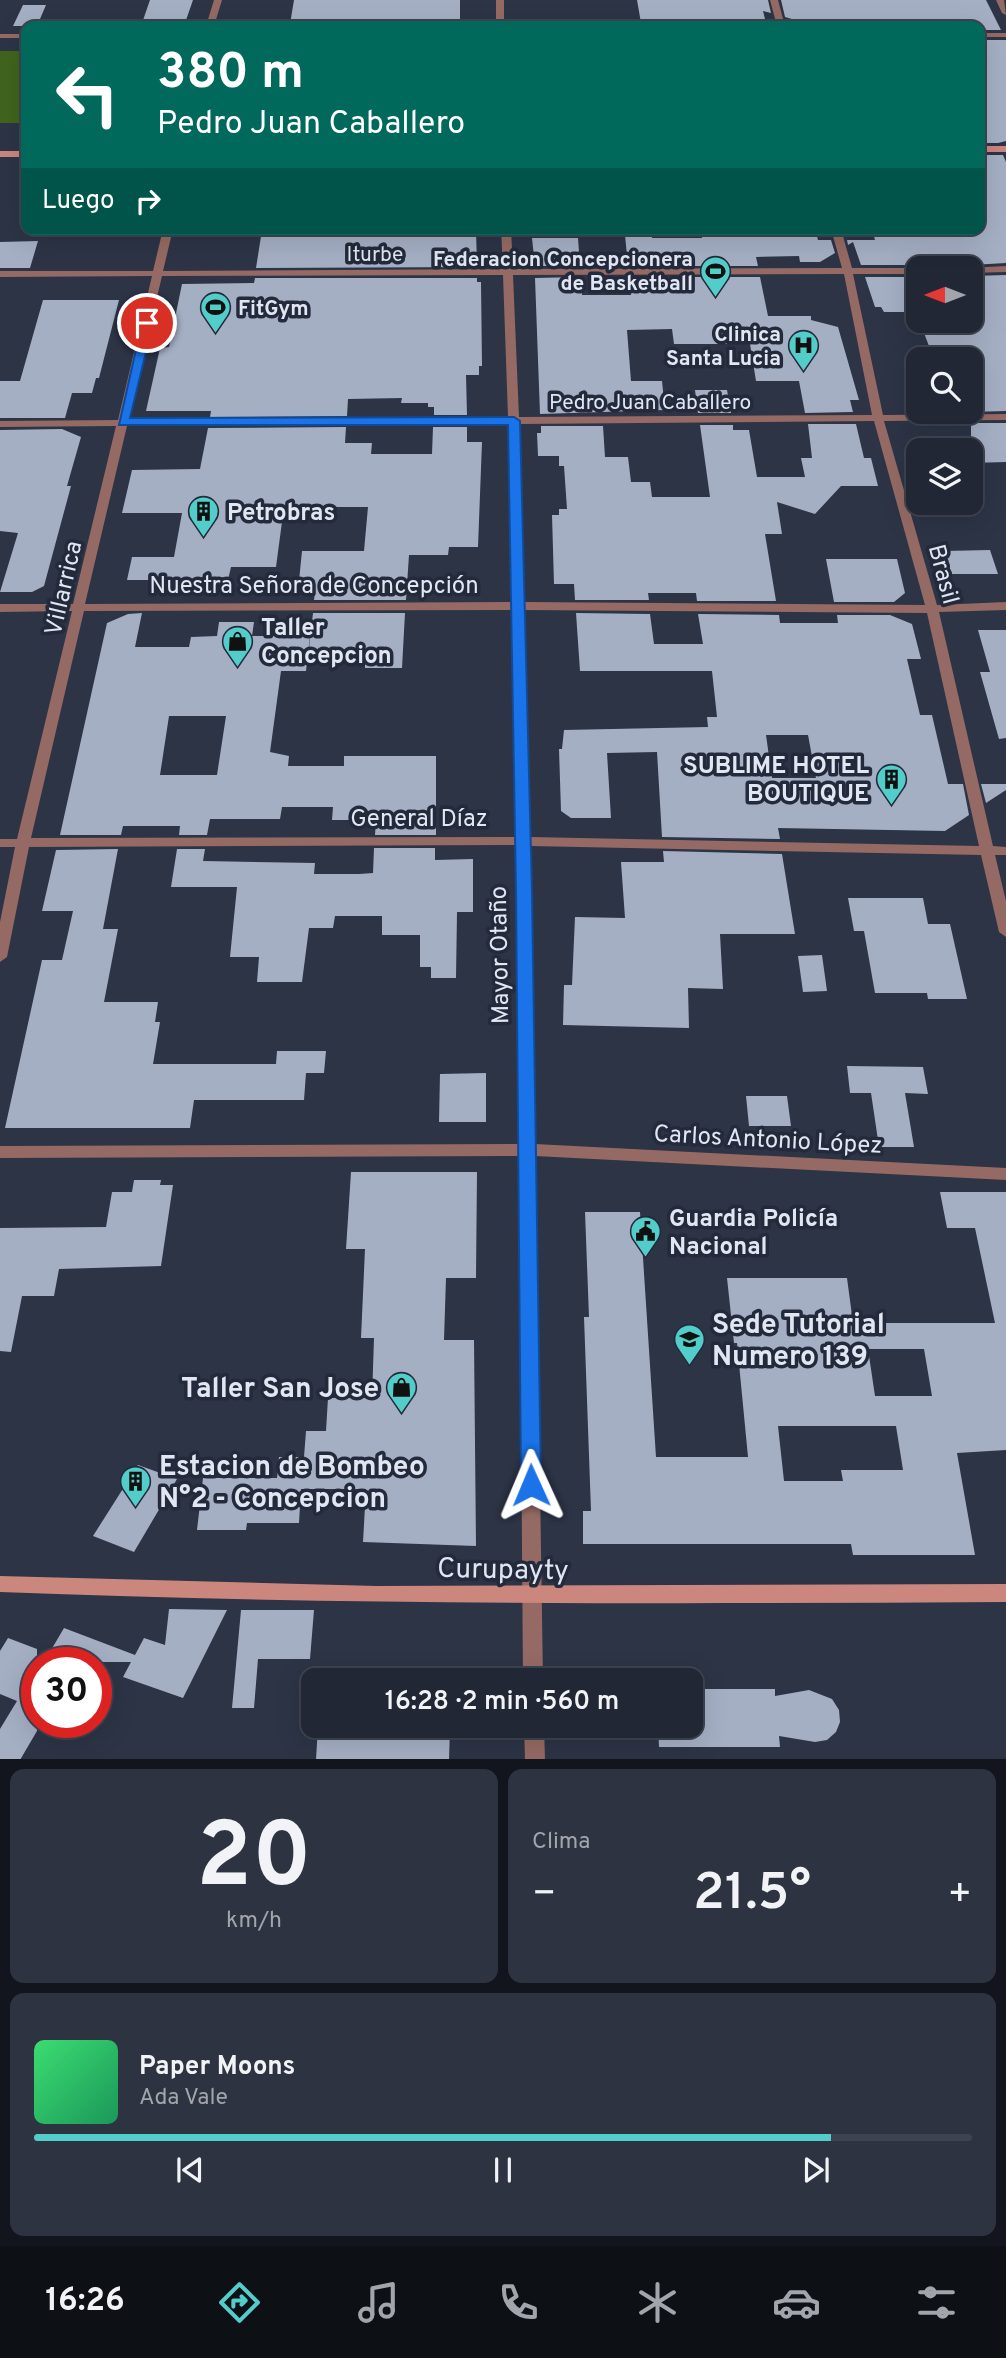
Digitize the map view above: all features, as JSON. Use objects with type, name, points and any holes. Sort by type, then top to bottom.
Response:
[{"type":"street","points":[[212,21],[218,0]]},
{"type":"street","points":[[500,0],[500,21]]},
{"type":"street","points":[[774,0],[780,21]]},
{"type":"street","points":[[1000,0],[1006,13]]},
{"type":"street","points":[[985,27],[1006,27]]},
{"type":"street","points":[[985,36],[1006,35]]},
{"type":"street","points":[[0,36],[21,36]]},
{"type":"street","points":[[985,149],[1006,149]]},
{"type":"street","points":[[0,154],[21,154]]},
{"type":"street","name":"Villarrica","points":[[0,957],[23,843],[167,235]]},
{"type":"street","name":"Mayor Otaño","points":[[506,235],[514,421],[523,841],[533,1668]]},
{"type":"street","name":"Brasil","points":[[838,235],[879,421],[932,609],[1006,932]]},
{"type":"street","points":[[984,270],[1006,269]]},
{"type":"street","name":"Iturbe","points":[[0,274],[906,271]]},
{"type":"street","name":"Pedro Juan Caballero","points":[[0,424],[879,421],[1006,418]]},
{"type":"street","name":"Nuestra Señora de Concepción","points":[[0,608],[517,606],[932,609],[1006,606]]},
{"type":"street","name":"General Díaz","points":[[0,843],[523,841],[1006,851]]},
{"type":"street","name":"Carlos Antonio López","points":[[0,1152],[528,1150],[1006,1174]]},
{"type":"street","name":"Curupayty","points":[[0,1584],[136,1590],[532,1597],[1006,1593]]},
{"type":"street","points":[[534,1738],[534,1759]]},
{"type":"green space","points":[[0,51],[21,51],[21,123],[0,123]]},
{"type":"building","points":[[150,0],[193,0],[186,21],[143,21]]},
{"type":"building","points":[[294,0],[460,0],[460,21],[290,21]]},
{"type":"building","points":[[637,0],[768,0],[771,13],[763,11],[766,21],[641,21]]},
{"type":"building","points":[[781,0],[986,0],[1001,30],[985,30],[985,21],[798,21],[785,17]]},
{"type":"building","points":[[23,5],[46,5],[39,21],[21,21],[21,26],[13,26]]},
{"type":"building","points":[[985,40],[1006,40],[1006,141],[985,143]]},
{"type":"building","points":[[985,155],[1003,155],[1006,162],[1006,263],[984,264],[984,256],[906,256],[906,265],[861,265],[853,242],[848,245],[847,240],[875,240],[874,235],[985,235]]},
{"type":"building","points":[[261,235],[476,235],[477,267],[256,268]]},
{"type":"building","points":[[625,235],[702,238],[702,235],[817,235],[818,240],[831,240],[835,253],[820,262],[800,262],[799,256],[756,257],[758,266],[628,266]]},
{"type":"building","points":[[532,238],[578,238],[580,266],[535,266]]},
{"type":"building","points":[[38,241],[30,268],[0,268],[0,242]]},
{"type":"building","points":[[1006,275],[1006,411],[983,412],[983,347],[929,347],[924,333],[983,333],[984,276]]},
{"type":"building","points":[[580,277],[582,295],[631,295],[630,277],[760,277],[768,316],[811,316],[811,320],[838,327],[859,400],[850,400],[853,412],[805,413],[799,381],[756,381],[750,344],[674,344],[672,329],[627,330],[631,381],[662,381],[665,410],[540,414],[535,278]]},
{"type":"building","points":[[865,277],[906,277],[906,312],[884,312],[881,307],[875,307]]},
{"type":"building","points":[[255,278],[477,278],[477,282],[481,282],[482,366],[479,366],[479,375],[466,375],[467,415],[434,415],[434,407],[428,407],[428,403],[401,403],[402,398],[348,399],[347,416],[210,417],[211,411],[146,411],[160,348],[169,347],[182,284],[254,283]]},
{"type":"building","points":[[43,300],[119,300],[99,378],[96,378],[92,393],[72,393],[65,418],[0,418],[0,381],[20,381]]},
{"type":"building","points":[[695,390],[727,390],[731,413],[698,413]]},
{"type":"building","points":[[1006,423],[1006,462],[983,463],[983,438],[971,438],[971,424]]},
{"type":"building","points":[[808,424],[856,424],[864,458],[871,458],[878,486],[841,486],[815,514],[777,502],[782,534],[765,534],[776,601],[697,601],[696,593],[648,593],[649,600],[575,600],[574,584],[554,584],[552,515],[559,515],[559,509],[567,509],[564,466],[559,466],[559,456],[538,456],[537,433],[541,433],[541,426],[603,426],[605,457],[628,457],[631,482],[650,482],[652,497],[710,497],[700,425],[733,425],[733,430],[749,430],[757,477],[805,477],[801,458],[812,458]]},
{"type":"building","points":[[346,427],[345,443],[372,443],[371,454],[432,454],[433,427],[467,427],[467,442],[482,442],[478,547],[449,547],[448,555],[409,555],[406,600],[314,600],[315,591],[298,591],[302,551],[364,551],[368,507],[284,507],[276,567],[231,567],[228,580],[127,580],[132,557],[174,557],[182,513],[122,513],[132,470],[200,469],[208,428]]},
{"type":"building","points":[[62,429],[81,437],[67,486],[71,486],[44,586],[32,592],[0,592],[18,533],[0,531],[0,430]]},
{"type":"building","points":[[990,550],[998,574],[951,574],[944,551]]},
{"type":"building","points":[[826,559],[897,559],[905,593],[894,602],[834,602]]},
{"type":"building","points":[[142,613],[135,647],[189,647],[191,637],[217,636],[219,622],[254,622],[252,636],[310,636],[306,671],[281,671],[270,752],[289,756],[288,766],[344,766],[344,756],[436,756],[436,835],[375,835],[376,820],[332,820],[333,807],[282,807],[280,819],[210,819],[207,835],[179,835],[180,826],[123,826],[121,835],[60,835],[107,623],[128,614]],"holes":[[[169,716],[226,716],[217,775],[160,775]]]},
{"type":"building","points":[[313,613],[405,613],[402,668],[365,668],[365,657],[308,657]]},
{"type":"building","points":[[576,613],[650,614],[654,644],[703,644],[698,614],[779,615],[780,623],[838,623],[837,615],[890,615],[912,624],[921,659],[907,659],[920,715],[932,715],[948,784],[963,784],[969,815],[945,831],[778,828],[780,839],[662,837],[657,752],[607,753],[611,818],[571,818],[561,811],[559,749],[562,749],[564,730],[708,727],[707,717],[717,717],[712,671],[580,671]],"holes":[[[766,735],[808,735],[816,778],[772,778]]]},
{"type":"building","points":[[978,630],[1006,630],[1006,738],[999,739],[980,672],[990,672]]},
{"type":"building","points":[[981,784],[1006,784],[1006,790],[986,803]]},
{"type":"building","points":[[374,848],[435,848],[435,860],[473,859],[473,912],[457,912],[456,978],[431,978],[431,967],[420,967],[420,935],[382,935],[382,916],[335,916],[333,928],[309,928],[302,982],[257,982],[259,957],[230,957],[237,887],[171,887],[177,849],[205,849],[203,861],[315,863],[314,874],[359,874],[373,873]]},
{"type":"building","points":[[118,849],[103,929],[118,929],[104,1002],[158,1002],[155,1022],[160,1022],[153,1064],[276,1064],[277,1051],[326,1051],[324,1073],[306,1073],[304,1100],[194,1100],[190,1128],[5,1128],[42,960],[62,960],[73,911],[42,911],[56,850]]},
{"type":"building","points":[[663,851],[782,854],[795,934],[720,934],[723,989],[688,988],[689,1028],[563,1025],[564,985],[572,985],[575,917],[625,918],[621,862],[664,862]]},
{"type":"building","points":[[848,898],[923,898],[928,924],[950,924],[967,999],[928,999],[927,993],[875,993],[864,931],[854,931]]},
{"type":"building","points":[[822,955],[827,991],[803,992],[798,956]]},
{"type":"building","points":[[847,1066],[923,1067],[928,1094],[905,1093],[914,1147],[879,1147],[871,1093],[850,1093]]},
{"type":"building","points":[[486,1073],[486,1122],[439,1122],[440,1074]]},
{"type":"building","points":[[746,1096],[787,1096],[791,1126],[749,1126]]},
{"type":"building","points":[[351,1172],[477,1172],[476,1278],[446,1278],[444,1340],[474,1340],[476,1546],[363,1542],[366,1489],[301,1489],[299,1523],[247,1523],[246,1530],[197,1530],[203,1478],[277,1478],[279,1457],[304,1457],[306,1431],[326,1431],[328,1398],[372,1398],[374,1338],[361,1338],[365,1249],[346,1249]]},
{"type":"building","points":[[134,1180],[161,1180],[160,1185],[173,1185],[161,1266],[59,1269],[54,1296],[22,1296],[11,1352],[0,1351],[0,1228],[106,1227],[112,1192],[132,1192]]},
{"type":"building","points":[[940,1192],[1006,1192],[1006,1450],[957,1453],[975,1555],[853,1555],[851,1544],[583,1544],[583,1511],[591,1511],[584,1317],[589,1317],[585,1212],[640,1212],[656,1457],[748,1457],[737,1343],[734,1343],[727,1278],[847,1278],[853,1323],[995,1323],[975,1228],[947,1228]],"holes":[[[868,1349],[924,1349],[932,1396],[875,1396]],[[778,1426],[896,1426],[903,1470],[841,1470],[843,1481],[784,1481]]]},
{"type":"building","name":"Estacion de Bombeo N°2 - Concepcion","points":[[138,1465],[177,1479],[134,1552],[93,1536]]},
{"type":"building","points":[[169,1609],[227,1610],[183,1698],[123,1677],[131,1662],[112,1662],[112,1647],[53,1647],[64,1628],[135,1655],[144,1638],[165,1645]]},
{"type":"building","points":[[241,1610],[314,1610],[310,1659],[258,1659],[254,1708],[232,1708]]},
{"type":"building","points":[[8,1638],[32,1647],[21,1647],[21,1738],[33,1738],[21,1759],[0,1759],[0,1729],[17,1701],[0,1694],[0,1651]]},
{"type":"building","points":[[703,1689],[775,1689],[775,1696],[809,1690],[832,1699],[839,1710],[840,1722],[836,1732],[827,1740],[815,1742],[779,1736],[780,1747],[659,1747],[659,1738],[703,1738]]},
{"type":"building","points":[[317,1738],[450,1738],[449,1759],[316,1759]]},
{"type":"place","name":"Federacion Concepcionera de Basketball","points":[[716,298]]},
{"type":"place","name":"FitGym","points":[[215,335]]},
{"type":"place","name":"Clinica Santa Lucia","points":[[804,373]]},
{"type":"place","name":"Petrobras","points":[[204,539]]},
{"type":"place","name":"Taller Concepcion","points":[[238,668]]},
{"type":"place","name":"SUBLIME HOTEL BOUTIQUE","points":[[892,806]]},
{"type":"place","name":"Guardia Policía Nacional","points":[[646,1259]]},
{"type":"place","name":"Sede Tutorial Numero 139","points":[[689,1366]]},
{"type":"place","name":"Taller San Jose","points":[[402,1414]]},
{"type":"place","name":"Estacion de Bombeo N°2 - Concepcion","points":[[136,1508]]},
{"type":"route","points":[[147,323],[123,422],[514,421],[524,892],[531,1485]]}]
